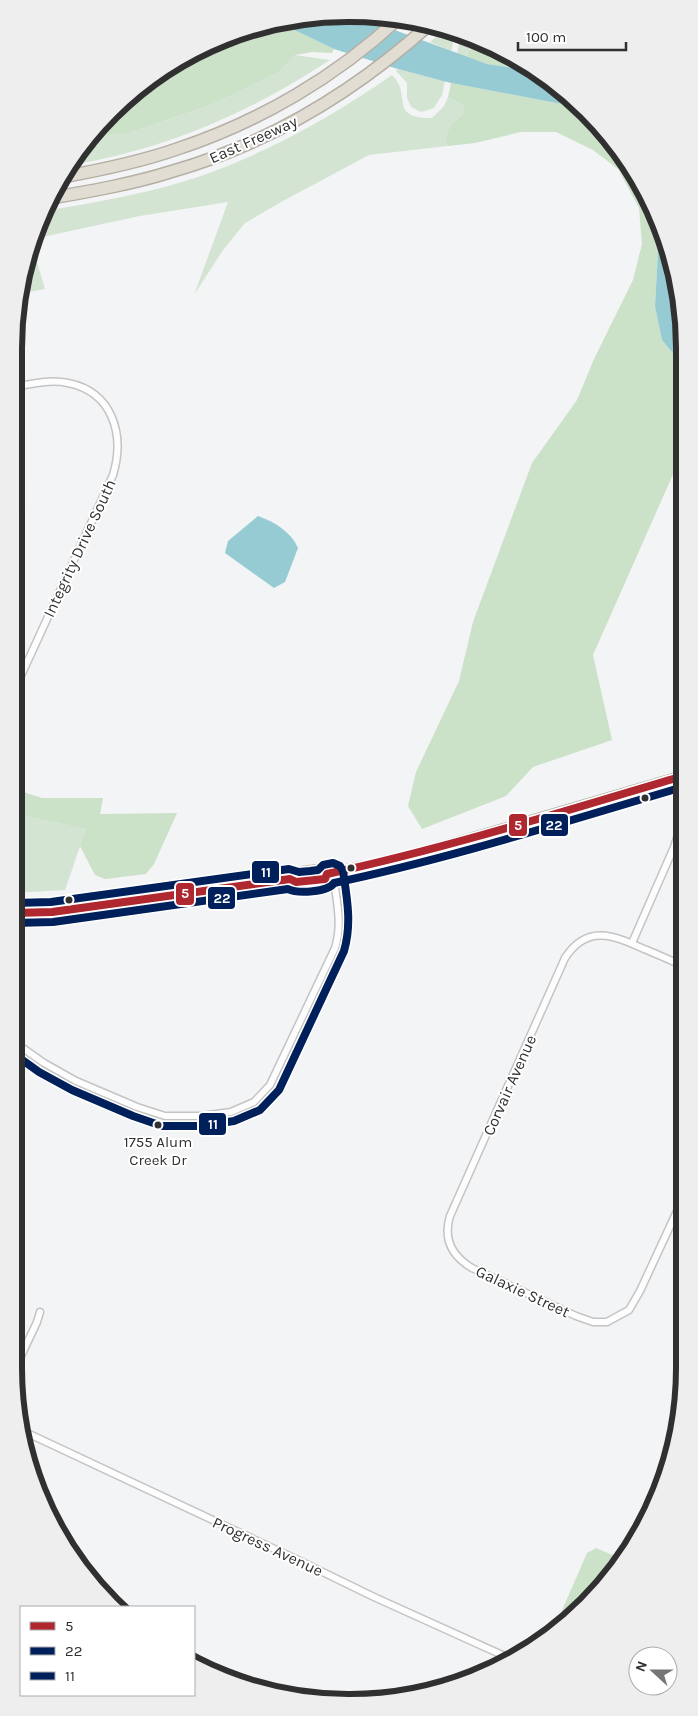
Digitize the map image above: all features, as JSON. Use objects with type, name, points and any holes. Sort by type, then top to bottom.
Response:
[{"type":"highway","name":"East Freeway","points":[[74,175],[166,153],[216,135],[263,114],[326,76],[391,25]]},
{"type":"highway","name":"East Freeway","points":[[61,196],[170,173],[227,153],[274,132],[314,111],[357,84],[423,31]]},
{"type":"main road","points":[[22,914],[52,912],[290,878],[296,882],[324,879],[330,873],[445,846],[676,778]]},
{"type":"street","name":"Integrity Drive South","points":[[22,386],[47,382],[68,383],[88,390],[103,403],[114,424],[119,440],[113,475],[22,674]]},
{"type":"street","points":[[676,841],[632,943],[676,963]]},
{"type":"street","points":[[22,1047],[60,1072],[158,1114],[176,1116],[213,1115],[231,1112],[247,1106],[260,1097],[270,1085],[335,948],[339,933],[339,910],[330,873]]},
{"type":"street","name":"Corvair Avenue","points":[[448,1239],[450,1216],[565,958],[573,948],[585,939],[600,935],[616,937],[632,943]]},
{"type":"street","name":"Galaxie Street","points":[[448,1239],[457,1256],[472,1268],[576,1316],[593,1322],[611,1321],[629,1310],[640,1291],[676,1213]]},
{"type":"street","points":[[22,1355],[38,1322],[40,1312]]},
{"type":"street","name":"Progress Avenue","points":[[30,1435],[374,1597],[502,1655]]},
{"type":"green space","points":[[290,28],[334,49],[332,53],[312,52],[295,55],[279,72],[211,105],[126,134],[103,135],[118,118],[150,90],[186,66],[224,47]]},
{"type":"green space","points":[[438,35],[454,40],[451,51],[430,42]]},
{"type":"green space","points":[[459,42],[474,47],[468,51],[467,57],[457,54]]},
{"type":"green space","points":[[474,47],[516,69],[487,64],[467,57],[468,51]]},
{"type":"green space","points":[[295,55],[330,60],[269,96],[206,126],[139,150],[82,163],[103,135],[126,134],[211,105],[279,72]]},
{"type":"green space","points":[[398,69],[445,81],[442,95],[434,108],[421,112],[411,107],[407,98],[407,83],[396,71]]},
{"type":"green space","points":[[392,75],[401,90],[405,110],[410,114],[418,117],[432,118],[444,106],[448,97],[464,106],[463,114],[451,124],[445,138],[448,146],[369,155],[245,223],[223,250],[194,295],[228,202],[140,216],[42,237],[54,209],[143,192],[201,176],[276,144],[347,105]]},
{"type":"green space","points":[[451,83],[565,105],[580,118],[608,150],[632,186],[651,224],[658,245],[655,307],[662,340],[676,357],[676,468],[593,655],[612,740],[533,767],[506,796],[422,829],[408,806],[416,772],[459,681],[473,622],[532,463],[577,400],[594,359],[633,280],[642,244],[639,208],[618,169],[593,150],[556,132],[521,132],[475,143],[448,146],[445,138],[451,124],[463,114],[464,106],[448,97]]},
{"type":"green space","points":[[36,258],[45,289],[28,292]]},
{"type":"green space","points":[[22,792],[42,798],[103,798],[100,814],[177,813],[154,864],[146,874],[105,879],[95,875],[80,846],[86,829],[22,816]]},
{"type":"green space","points":[[22,816],[86,829],[65,890],[22,893]]},
{"type":"green space","points":[[596,1548],[615,1556],[580,1598],[560,1616],[587,1553]]},
{"type":"water","points":[[328,23],[377,24],[487,64],[516,69],[548,90],[565,105],[451,83],[334,49],[290,28]]},
{"type":"water","points":[[658,245],[673,307],[676,357],[662,340],[655,307]]},
{"type":"water","points":[[258,516],[282,528],[298,548],[285,582],[274,588],[225,553],[228,541]]},
{"type":"transit line","name":"5","points":[[22,913],[52,912],[290,879],[296,882],[325,879],[327,874],[461,841],[676,778]]},
{"type":"transit line","name":"22","points":[[22,923],[53,922],[288,889],[293,891],[319,890],[334,883],[466,851],[676,789]]},
{"type":"transit line","name":"11","points":[[22,903],[51,902],[289,869],[299,872],[318,870],[323,865],[333,863],[340,866],[343,871],[348,921],[344,951],[279,1090],[260,1110],[234,1121],[201,1126],[162,1126],[72,1090],[39,1072],[22,1060]]},
{"type":"place","name":"1755 Alum Creek Dr","points":[[158,1125]]}]
